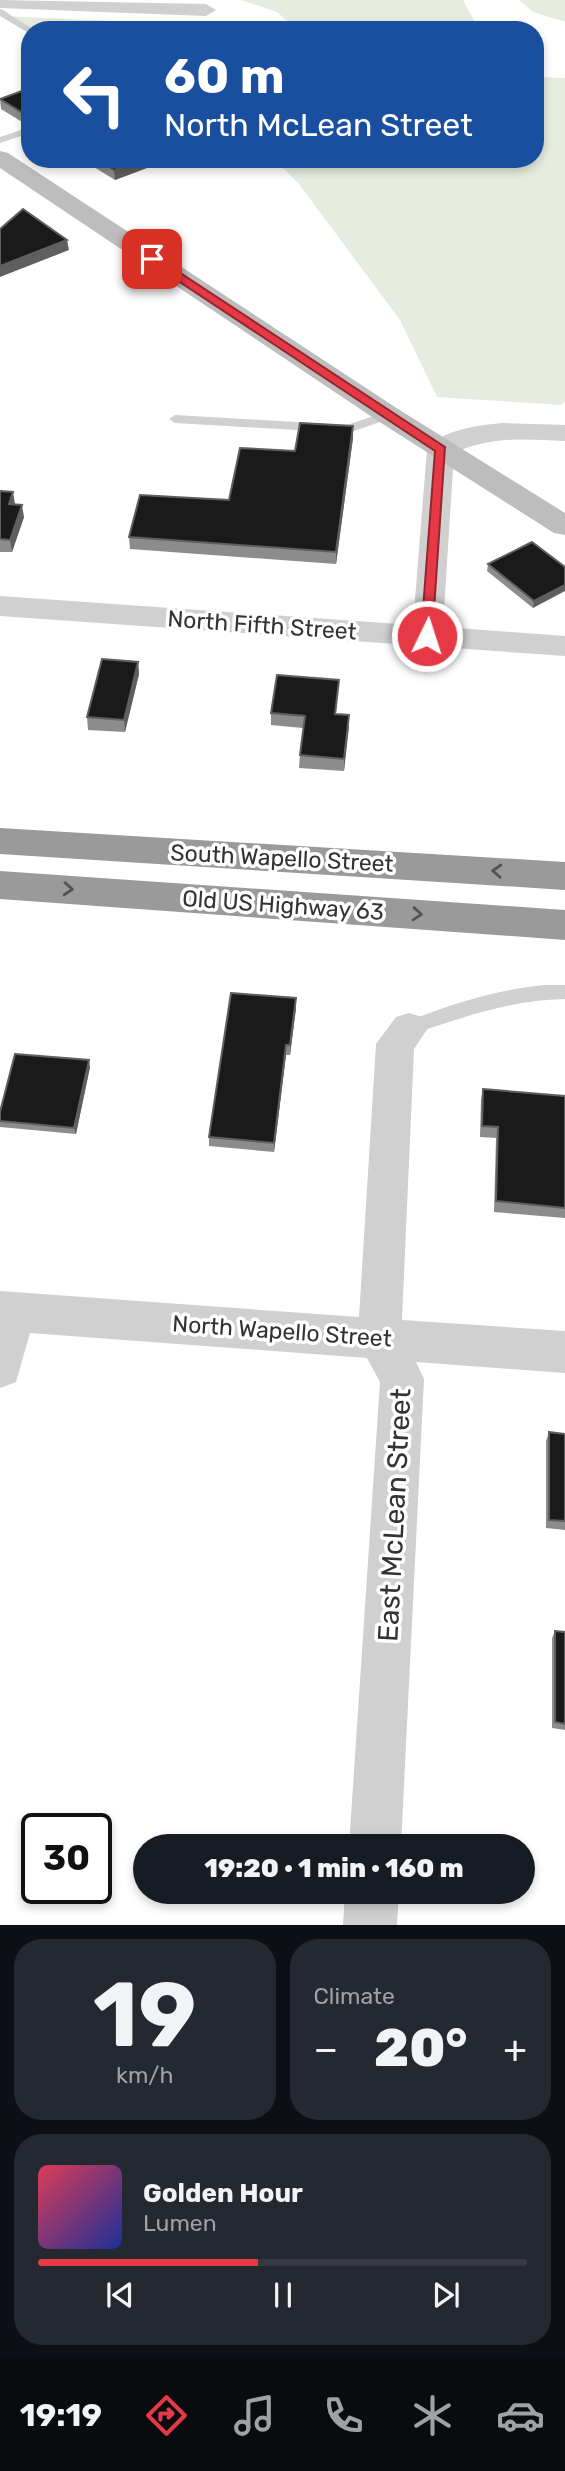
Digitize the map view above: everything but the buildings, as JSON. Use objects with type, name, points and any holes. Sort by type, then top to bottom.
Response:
[{"type":"highway","name":"South Wapello Street","points":[[0,841],[565,876]]},
{"type":"highway","name":"Old US Highway 63","points":[[0,884],[565,925]]},
{"type":"street","points":[[0,2],[65,2],[206,10]]},
{"type":"street","points":[[0,158],[388,415],[565,526]]},
{"type":"street","points":[[441,449],[469,435],[504,429],[565,433]]},
{"type":"street","points":[[427,636],[441,449]]},
{"type":"street","name":"North Fifth Street","points":[[0,606],[565,646]]},
{"type":"street","points":[[379,1338],[395,1044],[410,1028]]},
{"type":"street","points":[[0,1367],[6,1312]]},
{"type":"street","name":"North Wapello Street","points":[[6,1312],[565,1352]]},
{"type":"street","name":"East McLean Street","points":[[376,1834],[402,1378],[379,1338]]},
{"type":"street","points":[[370,1925],[371,1904]]},
{"type":"lane","points":[[0,12],[21,25]]},
{"type":"lane","points":[[0,140],[21,133]]},
{"type":"lane","points":[[175,419],[348,429],[388,415]]},
{"type":"lane","points":[[410,1028],[471,1004],[537,991],[565,992]]},
{"type":"shaded area","points":[[241,0],[463,0],[474,21],[288,21],[277,12]]},
{"type":"shaded area","points":[[519,0],[565,0],[565,22],[533,12]]},
{"type":"shaded area","points":[[4,16],[110,21],[21,21],[21,25]]},
{"type":"shaded area","points":[[544,77],[565,78],[565,402],[561,405],[437,397],[400,320],[299,184],[283,168],[544,168]]},
{"type":"route","points":[[152,259],[441,449],[427,636]]}]
